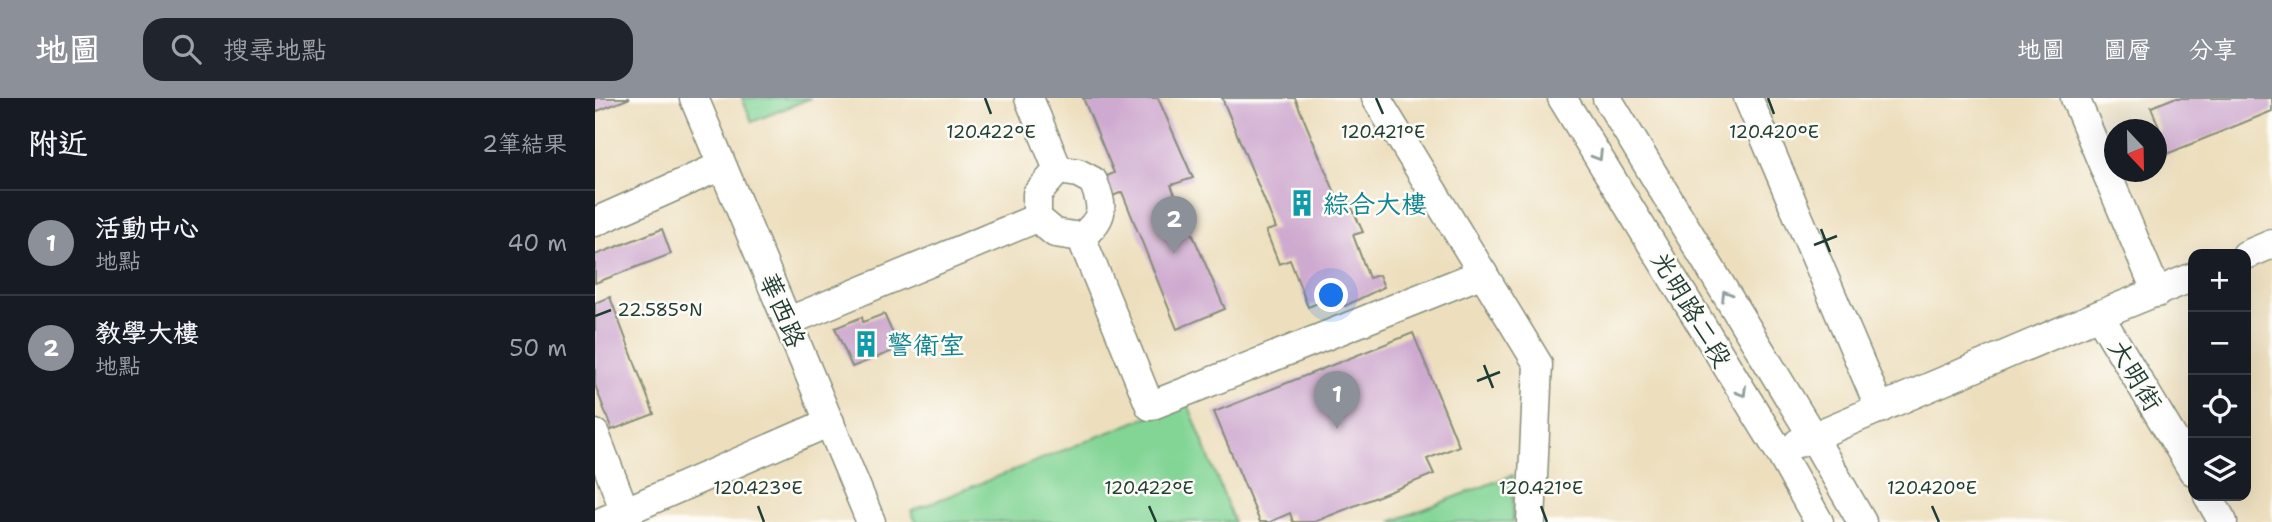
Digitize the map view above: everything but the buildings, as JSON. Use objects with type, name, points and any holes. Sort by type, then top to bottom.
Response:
[{"type":"street","name":"華西路","points":[[694,98],[789,321],[870,522]]},
{"type":"street","points":[[1029,98],[1058,170]]},
{"type":"street","points":[[1376,98],[1538,363],[1531,522]]},
{"type":"street","name":"光明路二段","points":[[1562,98],[1779,451],[1818,522]]},
{"type":"street","name":"光明路二段","points":[[1607,98],[1813,437],[1861,522]]},
{"type":"street","points":[[1748,98],[1880,409]]},
{"type":"street","points":[[2075,98],[2157,293]]},
{"type":"street","points":[[595,222],[721,166]]},
{"type":"street","points":[[1037,218],[1037,194],[1058,170]]},
{"type":"street","points":[[1037,218],[1055,233],[1081,237],[1096,225],[1102,203],[1093,181],[1078,173],[1058,170]]},
{"type":"street","points":[[789,321],[1037,218]]},
{"type":"street","points":[[1081,237],[1150,406],[1483,272]]},
{"type":"street","points":[[2251,253],[2272,244]]},
{"type":"street","points":[[1779,451],[2188,279]]},
{"type":"street","name":"大明街","points":[[2099,315],[2188,463]]},
{"type":"street","points":[[595,434],[618,519],[830,422]]},
{"type":"street","points":[[2211,501],[2224,522]]},
{"type":"green space","points":[[742,98],[811,98],[752,122]]},
{"type":"green space","points":[[1187,401],[1234,522],[916,522],[911,511]]},
{"type":"green space","points":[[1513,475],[1513,522],[1390,522]]},
{"type":"place","name":"綜合大樓","points":[[1302,203]]},
{"type":"place","name":"教學大樓","points":[[1174,254]]},
{"type":"place","name":"警衛室","points":[[866,344]]},
{"type":"place","name":"活動中心","points":[[1337,429]]}]
